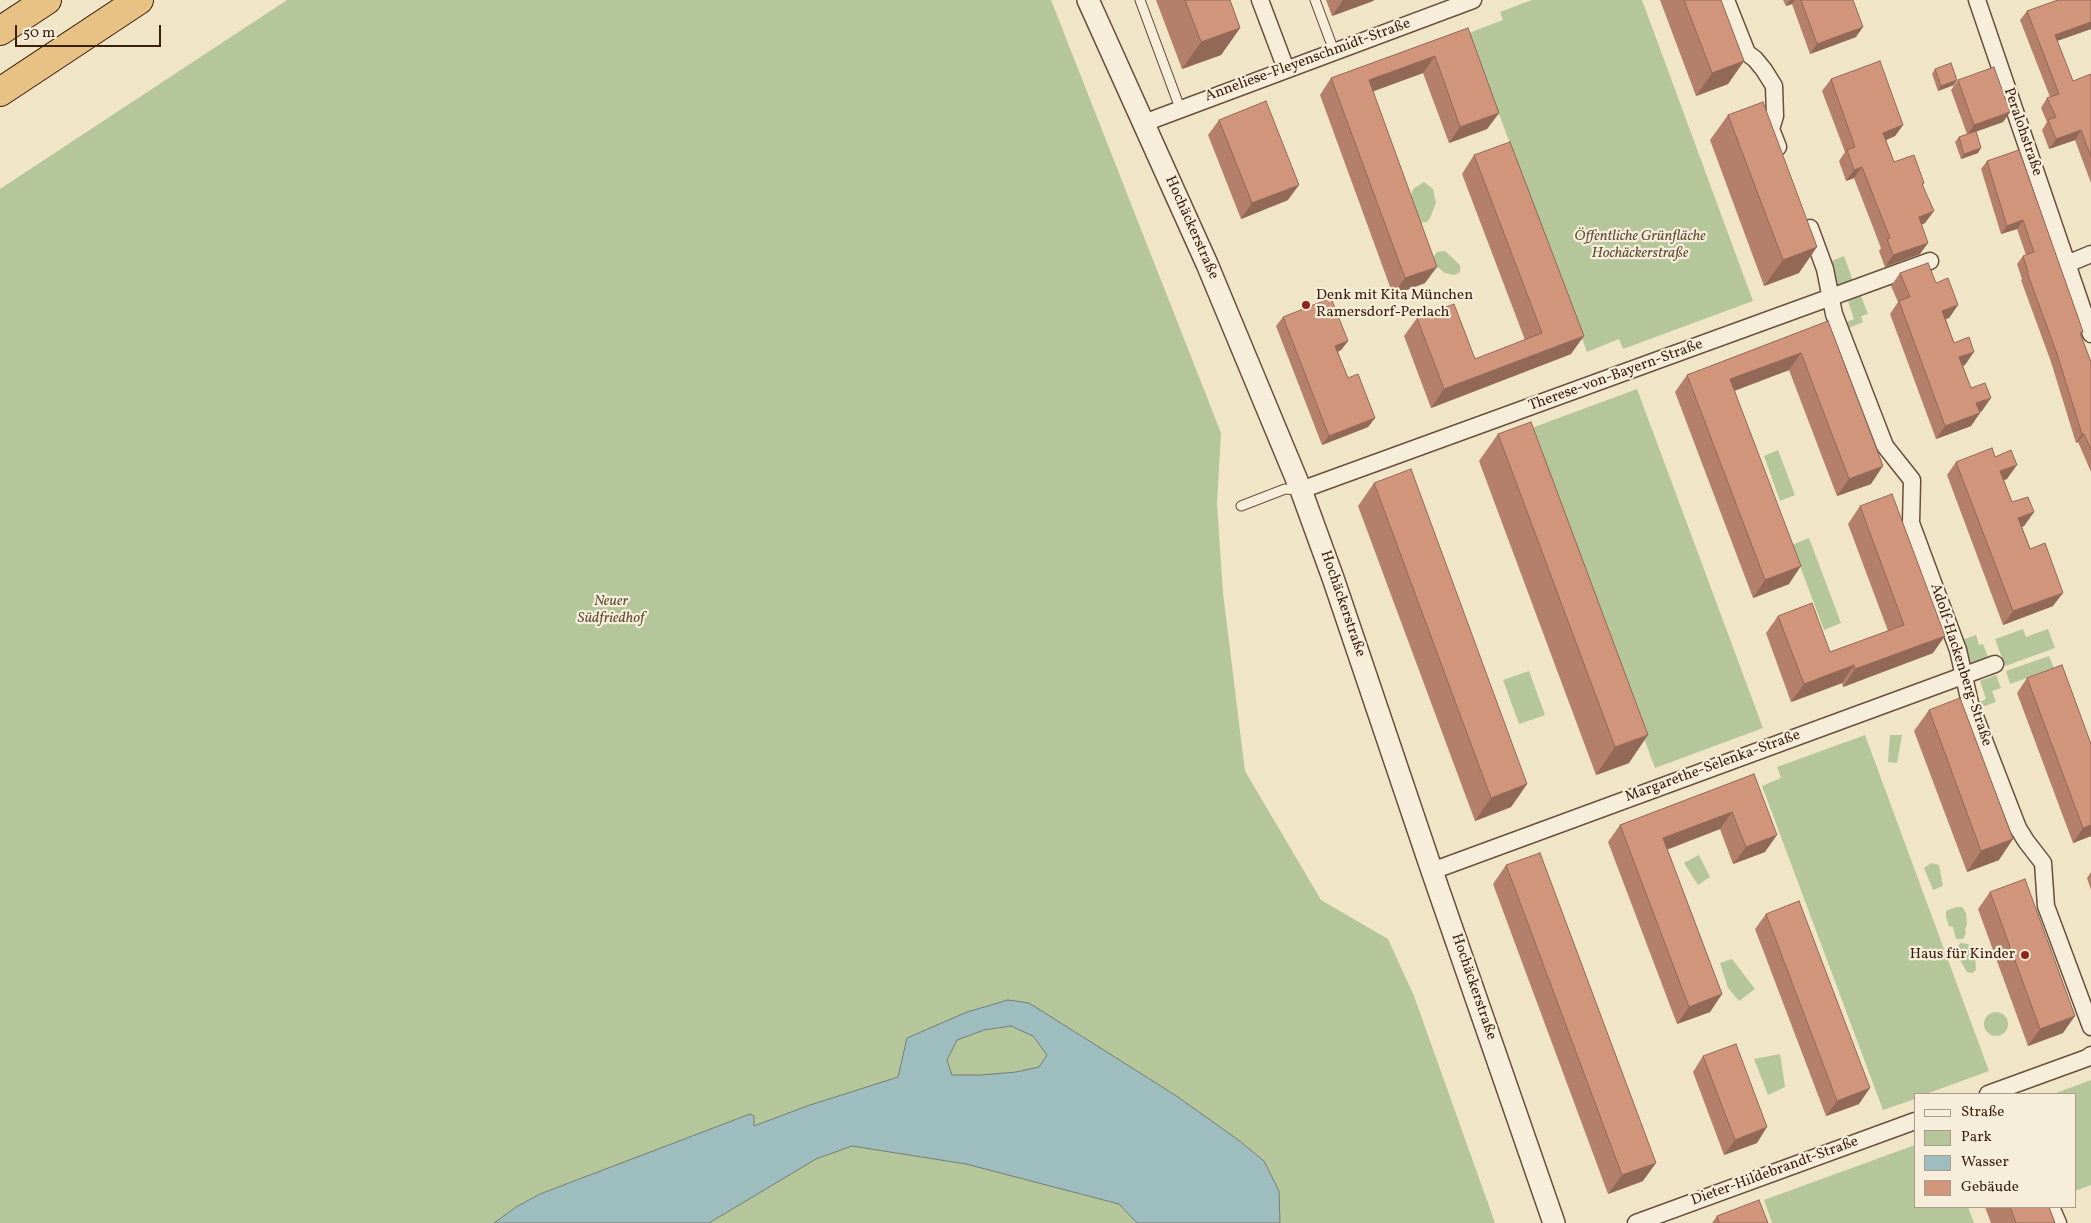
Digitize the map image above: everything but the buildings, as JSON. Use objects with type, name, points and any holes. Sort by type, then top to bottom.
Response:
[{"type":"highway","points":[[0,31],[47,0]]},
{"type":"highway","points":[[0,92],[139,0]]},
{"type":"street","name":"Hochäckerstraße","points":[[1088,0],[1144,122],[1234,328],[1300,490],[1333,578],[1554,1223]]},
{"type":"street","points":[[1260,0],[1286,69]]},
{"type":"street","name":"Anneliese-Fleyenschmidt-Straße","points":[[1144,122],[1473,0]]},
{"type":"street","points":[[1726,0],[1746,53],[1755,59],[1774,86],[1775,116],[1771,128],[1785,164]]},
{"type":"street","name":"Peralohstraße","points":[[1977,0],[2091,334]]},
{"type":"street","name":"Adolf-Hackenberg-Straße","points":[[1806,217],[1825,269],[1834,314],[1885,446],[1912,480],[1911,523],[1958,650],[1970,703],[2018,828],[2043,864],[2046,906],[2091,1027]]},
{"type":"street","points":[[2067,264],[2091,254]]},
{"type":"street","name":"Therese-von-Bayern-Straße","points":[[1300,490],[1930,261]]},
{"type":"street","name":"Margarethe-Selenka-Straße","points":[[1432,871],[1995,664]]},
{"type":"street","points":[[1995,1093],[2008,1091],[2091,1055]]},
{"type":"street","name":"Dieter-Hildebrandt-Straße","points":[[1636,1223],[1914,1121]]},
{"type":"street","points":[[2051,1208],[2058,1223]]},
{"type":"lane","points":[[1140,0],[1180,108]]},
{"type":"lane","points":[[1315,0],[1334,51]]},
{"type":"lane","points":[[1241,506],[1285,489],[1300,490]]},
{"type":"green space","name":"Neuer Südfriedhof","points":[[287,0],[1051,0],[1221,433],[1217,504],[1223,593],[1245,771],[1321,900],[1388,939],[1414,996],[1495,1223],[0,1223],[0,189]]},
{"type":"green space","name":"Öffentliche Grünfläche Hochäckerstraße","points":[[1532,0],[1642,0],[1753,301],[1623,349],[1619,339],[1587,352],[1469,33],[1503,20],[1500,12]]},
{"type":"green space","points":[[1424,182],[1433,189],[1436,203],[1427,222],[1418,223],[1411,195],[1413,189]]},
{"type":"green space","points":[[1445,251],[1460,265],[1460,272],[1454,275],[1445,273],[1435,265],[1434,256],[1437,252]]},
{"type":"green space","points":[[1844,256],[1853,281],[1838,286],[1829,262]]},
{"type":"green space","points":[[1861,296],[1868,314],[1861,316],[1863,322],[1849,328],[1847,322],[1854,319],[1848,301]]},
{"type":"green space","points":[[1637,389],[1763,728],[1655,768],[1529,429]]},
{"type":"green space","points":[[1778,450],[1795,495],[1780,501],[1764,456]]},
{"type":"green space","points":[[1809,538],[1841,623],[1824,630],[1792,545]]},
{"type":"green space","points":[[2023,629],[2026,637],[2048,629],[2055,648],[2005,666],[1995,639]]},
{"type":"green space","points":[[1976,635],[1979,645],[1983,644],[1988,657],[1971,663],[1962,640]]},
{"type":"green space","points":[[2049,656],[2054,668],[2010,684],[2006,671]]},
{"type":"green space","points":[[1529,671],[1545,715],[1519,724],[1503,680]]},
{"type":"green space","points":[[1996,675],[2001,688],[1992,691],[1996,702],[1982,707],[1980,702],[1986,699],[1980,681]]},
{"type":"green space","points":[[1865,735],[1989,1071],[1929,1093],[1914,1093],[1914,1099],[1883,1110],[1762,786],[1781,778],[1777,767]]},
{"type":"green space","points":[[1890,735],[1902,735],[1897,763],[1888,762]]},
{"type":"green space","points":[[1699,855],[1710,877],[1698,885],[1684,863]]},
{"type":"green space","points":[[1931,863],[1939,865],[1943,886],[1933,890],[1924,868]]},
{"type":"green space","points":[[1962,907],[1966,913],[1966,933],[1963,939],[1956,939],[1953,927],[1949,926],[1946,917],[1946,911]]},
{"type":"green space","points":[[1960,943],[1968,944],[1975,955],[1976,970],[1972,973],[1967,972],[1960,960],[1958,947]]},
{"type":"green space","points":[[1732,959],[1755,989],[1739,1001],[1728,988],[1720,963]]},
{"type":"green space","points":[[1996,1012],[2005,1015],[2008,1024],[2005,1033],[1996,1036],[1987,1033],[1984,1024],[1987,1015]]},
{"type":"green space","points":[[1780,1054],[1785,1087],[1768,1095],[1754,1059]]},
{"type":"green space","points":[[2091,1080],[2091,1185],[2076,1191],[2076,1093],[2056,1093]]},
{"type":"green space","points":[[1914,1145],[1914,1208],[1968,1208],[1974,1223],[1772,1223],[1764,1200]]},
{"type":"water","points":[[1008,1000],[1029,1003],[1175,1095],[1237,1139],[1264,1161],[1279,1191],[1280,1223],[1137,1223],[1119,1204],[966,1164],[852,1146],[816,1159],[709,1223],[494,1223],[516,1207],[540,1194],[750,1114],[754,1116],[754,1126],[807,1106],[898,1077],[907,1038],[967,1012]],"holes":[[[1011,1026],[1033,1036],[1047,1055],[1039,1067],[1016,1072],[952,1075],[947,1060],[957,1040],[984,1030]]]},
{"type":"place","name":"Denk mit Kita München Ramersdorf-Perlach","points":[[1306,305]]},
{"type":"place","name":"Haus für Kinder","points":[[2025,955]]}]
